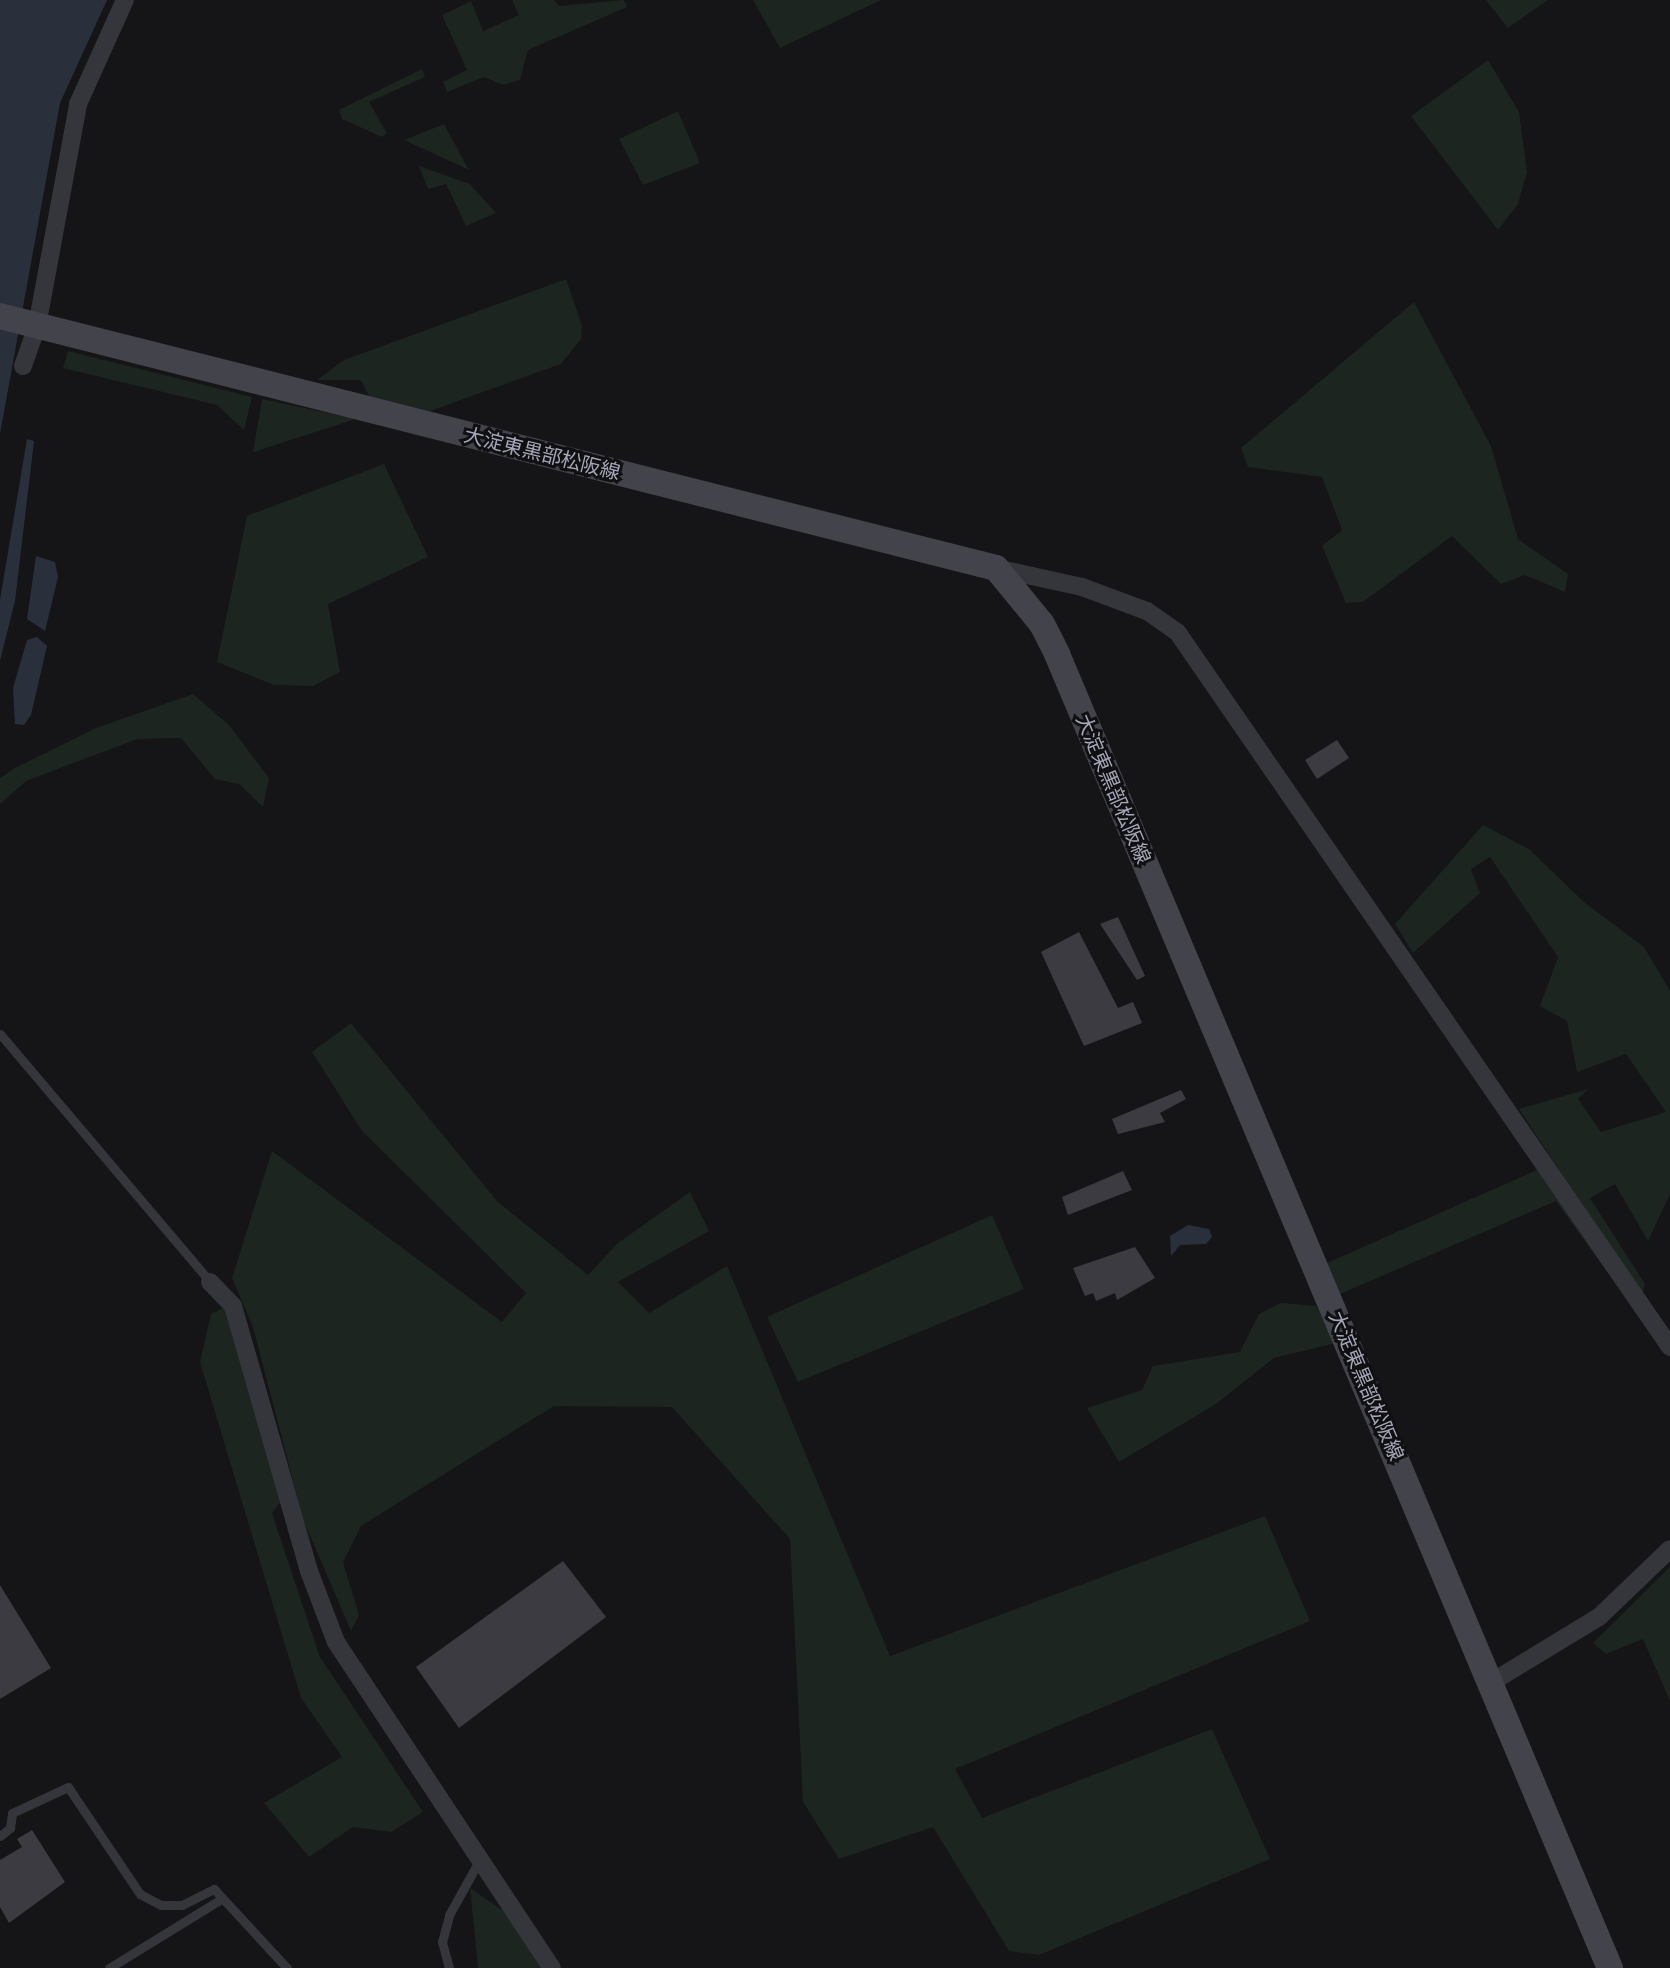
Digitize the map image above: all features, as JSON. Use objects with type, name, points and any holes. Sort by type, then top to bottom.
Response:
[{"type":"main road","name":"大淀東黒部松阪線","points":[[0,316],[996,568],[1042,624],[1057,654],[1610,1968]]},
{"type":"street","points":[[23,366],[78,104],[125,0]]},
{"type":"street","points":[[996,568],[1082,587],[1147,611],[1178,633],[1670,1347]]},
{"type":"street","points":[[210,1282],[233,1306],[309,1571],[336,1642],[552,1968]]},
{"type":"street","points":[[1492,1682],[1599,1617],[1670,1549]]},
{"type":"lane","points":[[0,1034],[210,1282]]},
{"type":"lane","points":[[0,1836],[10,1828],[12,1813],[68,1787],[140,1894],[161,1905],[182,1905],[214,1889],[287,1968]]},
{"type":"lane","points":[[449,1968],[442,1942],[449,1915],[480,1859]]},
{"type":"lane","points":[[109,1968],[221,1899]]},
{"type":"shaded area","points":[[512,0],[554,0],[559,6],[624,0],[627,7],[528,50],[520,80],[503,85],[484,77],[447,92],[443,82],[467,70],[442,15],[471,1],[483,31],[519,15]]},
{"type":"shaded area","points":[[753,0],[881,0],[780,48]]},
{"type":"shaded area","points":[[1486,0],[1548,0],[1508,28]]},
{"type":"shaded area","points":[[1488,60],[1519,112],[1527,172],[1518,204],[1498,230],[1411,116]]},
{"type":"shaded area","points":[[422,69],[425,77],[369,102],[387,133],[382,137],[342,119],[339,110]]},
{"type":"shaded area","points":[[678,111],[700,163],[643,185],[619,139]]},
{"type":"shaded area","points":[[444,124],[469,170],[404,140]]},
{"type":"shaded area","points":[[419,166],[470,184],[496,213],[466,226],[446,184],[428,189]]},
{"type":"shaded area","points":[[566,279],[582,326],[581,339],[561,364],[430,411],[370,398],[361,380],[317,380],[344,360]]},
{"type":"shaded area","points":[[1414,302],[1491,446],[1518,539],[1568,574],[1565,592],[1525,575],[1501,584],[1452,536],[1363,602],[1346,603],[1322,546],[1342,530],[1322,477],[1248,467],[1241,448]]},
{"type":"shaded area","points":[[68,351],[252,397],[244,430],[217,405],[63,368]]},
{"type":"shaded area","points":[[262,399],[356,419],[253,452]]},
{"type":"shaded area","points":[[384,464],[428,557],[328,604],[340,672],[313,686],[274,685],[217,662],[247,516]]},
{"type":"shaded area","points":[[193,694],[229,725],[269,778],[263,807],[239,784],[215,779],[181,738],[137,739],[26,781],[0,804],[0,778],[15,768],[96,728]]},
{"type":"shaded area","points":[[1483,825],[1529,849],[1585,903],[1644,947],[1670,991],[1670,1194],[1648,1241],[1615,1184],[1590,1198],[1645,1284],[1642,1296],[1519,1109],[1588,1089],[1578,1099],[1601,1132],[1666,1112],[1626,1054],[1577,1072],[1567,1021],[1540,1006],[1558,957],[1490,857],[1471,869],[1480,893],[1413,953],[1395,924]]},
{"type":"shaded area","points":[[351,1023],[497,1201],[588,1275],[618,1243],[690,1192],[709,1231],[618,1282],[649,1313],[727,1266],[890,1656],[1265,1516],[1310,1621],[955,1769],[982,1818],[1212,1729],[1270,1859],[1039,1955],[1009,1951],[933,1827],[839,1859],[803,1802],[790,1539],[672,1407],[554,1406],[361,1526],[343,1562],[359,1615],[351,1631],[303,1519],[253,1327],[232,1278],[272,1151],[502,1322],[526,1293],[362,1131],[312,1052]]},
{"type":"shaded area","points":[[1539,1169],[1616,1273],[1607,1272],[1556,1201],[1340,1294],[1327,1263]]},
{"type":"shaded area","points":[[992,1215],[1024,1289],[798,1382],[767,1317]]},
{"type":"shaded area","points":[[1281,1303],[1316,1306],[1336,1343],[1274,1358],[1216,1404],[1119,1462],[1087,1408],[1142,1390],[1153,1366],[1240,1352],[1259,1314]]},
{"type":"shaded area","points":[[225,1307],[282,1500],[272,1513],[320,1657],[423,1812],[391,1832],[353,1827],[309,1857],[264,1803],[342,1757],[301,1698],[200,1362],[211,1314]]},
{"type":"shaded area","points":[[1670,1567],[1670,1701],[1643,1639],[1606,1654],[1593,1643]]},
{"type":"shaded area","points":[[470,1888],[505,1912],[541,1968],[478,1968]]},
{"type":"water","points":[[0,0],[107,0],[60,103],[0,434]]},
{"type":"water","points":[[27,439],[34,441],[15,601],[0,661],[0,600]]},
{"type":"water","points":[[36,556],[55,562],[58,577],[45,631],[27,619]]},
{"type":"water","points":[[37,637],[47,646],[31,715],[24,725],[15,724],[13,688],[27,640]]},
{"type":"water","points":[[1188,1225],[1209,1229],[1212,1237],[1206,1244],[1180,1245],[1171,1256],[1170,1236]]},
{"type":"building","points":[[1337,740],[1349,758],[1317,779],[1305,760]]},
{"type":"building","points":[[1118,917],[1145,976],[1137,980],[1100,924]]},
{"type":"building","points":[[1079,932],[1118,1008],[1133,1002],[1142,1023],[1084,1046],[1041,952]]},
{"type":"building","points":[[1181,1090],[1186,1099],[1160,1113],[1165,1122],[1118,1134],[1112,1119]]},
{"type":"building","points":[[1123,1171],[1132,1190],[1068,1215],[1062,1197]]},
{"type":"building","points":[[1135,1247],[1155,1278],[1117,1300],[1115,1293],[1096,1301],[1093,1293],[1085,1296],[1073,1268]]},
{"type":"building","points":[[563,1561],[606,1617],[459,1728],[416,1667]]},
{"type":"building","points":[[0,1585],[51,1668],[0,1699]]},
{"type":"building","points":[[32,1830],[65,1882],[9,1923],[0,1907],[0,1860],[22,1847],[17,1839]]}]
